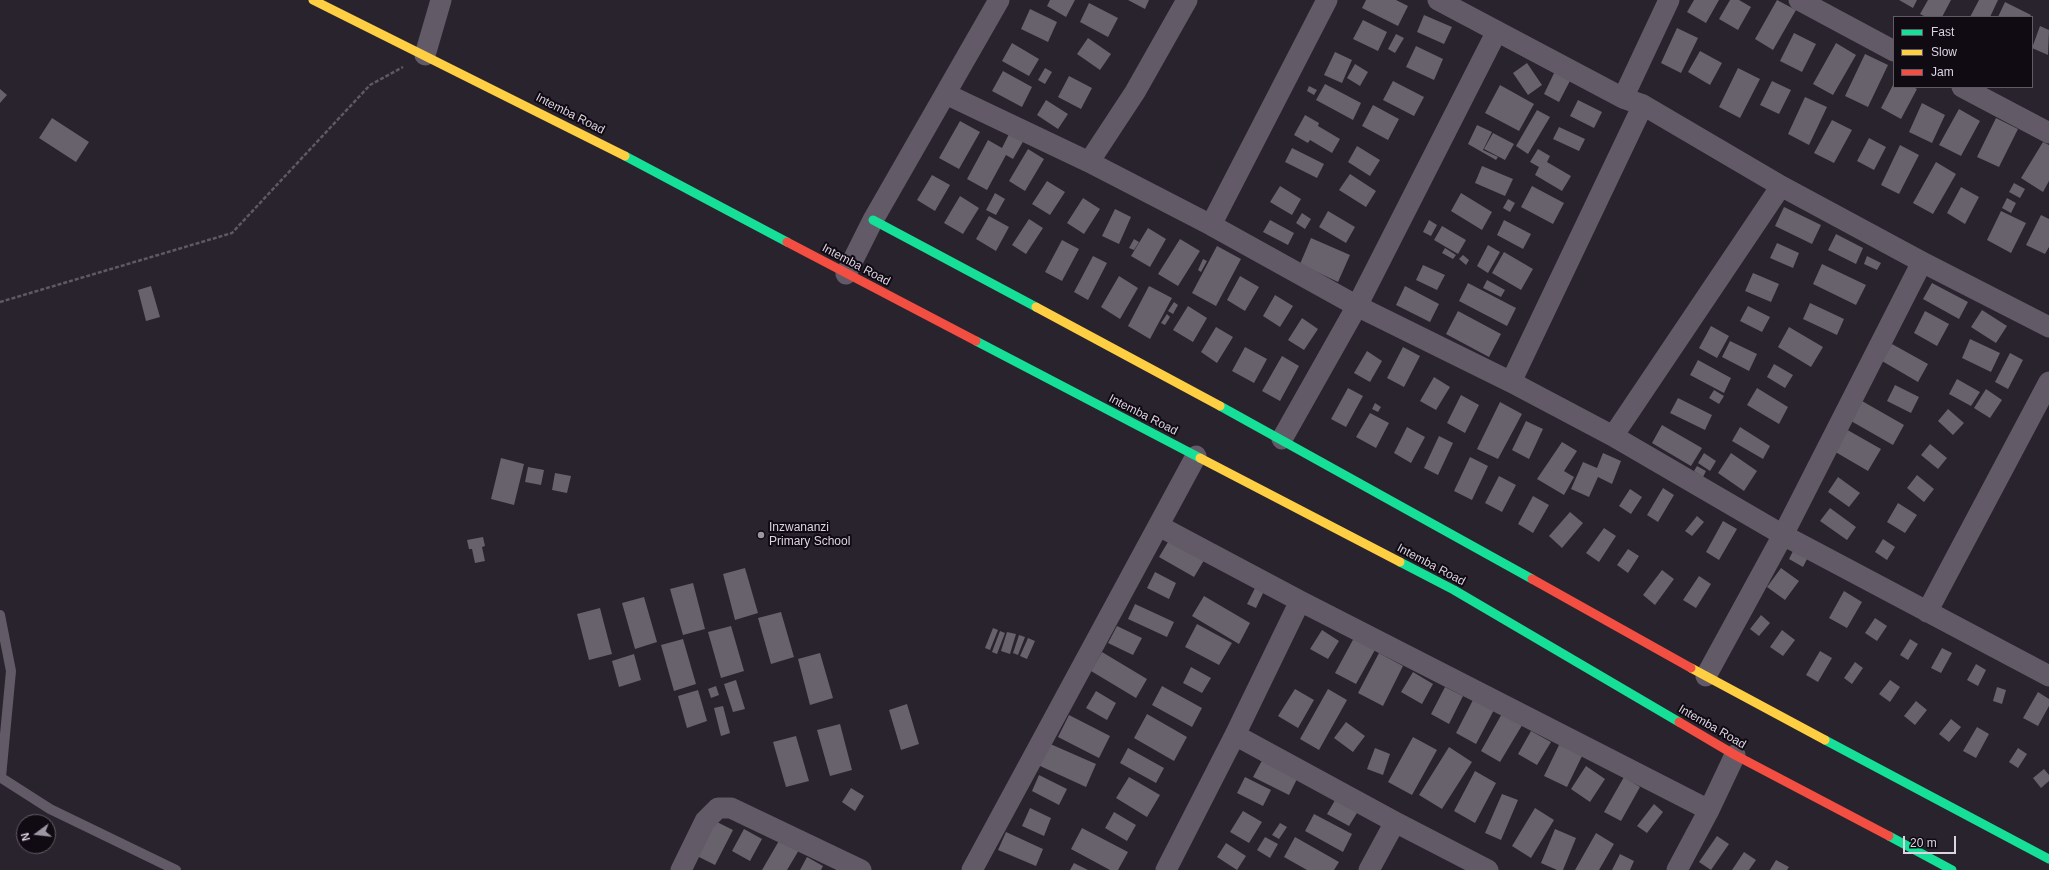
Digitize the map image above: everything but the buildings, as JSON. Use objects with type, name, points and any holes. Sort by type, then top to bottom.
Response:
[{"type":"street","name":"Intemba Road","points":[[313,0],[585,134],[846,274],[1454,590],[1735,755],[1952,870]]},
{"type":"street","points":[[425,55],[441,0]]},
{"type":"street","points":[[846,274],[873,220],[1000,0]]},
{"type":"street","points":[[1089,162],[1135,92],[1187,0]]},
{"type":"street","points":[[1211,225],[1327,0]]},
{"type":"street","points":[[1438,0],[1623,98],[1643,106],[1781,186],[1922,262],[2049,327]]},
{"type":"street","points":[[1623,98],[1669,0]]},
{"type":"street","points":[[1799,0],[1893,50]]},
{"type":"street","points":[[1282,439],[1357,306],[1497,32]]},
{"type":"street","points":[[1964,88],[2049,133]]},
{"type":"street","points":[[946,94],[1089,162],[1211,225],[1357,306],[1511,382],[1613,436],[1782,535],[2049,675]]},
{"type":"street","points":[[1511,382],[1643,106]]},
{"type":"street","points":[[1613,436],[1781,186]]},
{"type":"street","points":[[873,220],[1282,439],[1706,676],[2049,859]]},
{"type":"street","points":[[1706,676],[1782,535],[1922,262]]},
{"type":"street","points":[[1927,612],[2049,382]]},
{"type":"street","points":[[972,870],[1196,456]]},
{"type":"street","points":[[1159,526],[1300,601],[1709,810]]},
{"type":"street","points":[[1166,870],[1235,736],[1300,601]]},
{"type":"street","points":[[1235,736],[1487,870]]},
{"type":"street","points":[[1677,870],[1709,810],[1735,755]]},
{"type":"street","points":[[681,870],[705,821],[718,808],[730,808],[862,870]]},
{"type":"street","points":[[1369,870],[1395,822]]},
{"type":"lane","points":[[0,615],[11,671],[0,777],[50,809],[176,870]]},
{"type":"path","points":[[0,302],[232,234],[370,85],[425,55]]},
{"type":"traffic: fast","points":[[625,156],[787,242]]},
{"type":"traffic: fast","points":[[873,220],[1036,307]]},
{"type":"traffic: fast","points":[[976,341],[1200,458]]},
{"type":"traffic: fast","points":[[1220,406],[1532,579]]},
{"type":"traffic: fast","points":[[1400,562],[1454,590],[1679,722]]},
{"type":"traffic: fast","points":[[1825,740],[2049,859]]},
{"type":"traffic: fast","points":[[1889,836],[1952,870]]},
{"type":"traffic: slow","points":[[313,0],[625,156]]},
{"type":"traffic: slow","points":[[1036,307],[1220,406]]},
{"type":"traffic: slow","points":[[1200,458],[1400,562]]},
{"type":"traffic: slow","points":[[1691,668],[1825,740]]},
{"type":"traffic: jam","points":[[787,242],[976,341]]},
{"type":"traffic: jam","points":[[1532,579],[1691,668]]},
{"type":"traffic: jam","points":[[1679,722],[1735,755],[1889,836]]},
{"type":"place","name":"Inzwananzi Primary School","points":[[761,535]]}]
